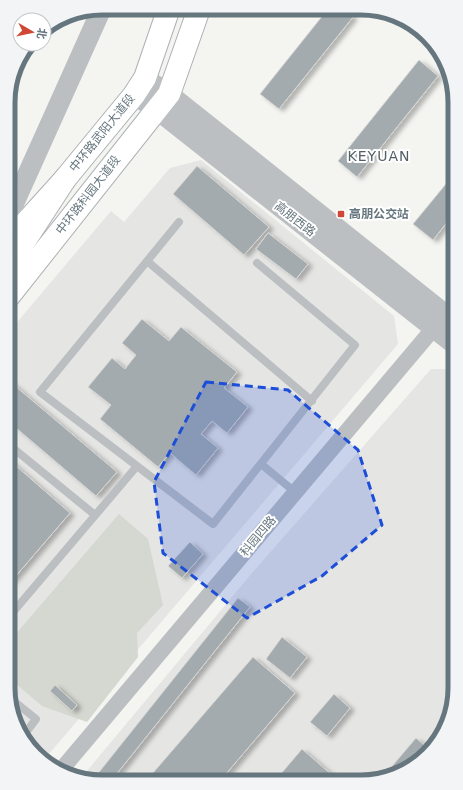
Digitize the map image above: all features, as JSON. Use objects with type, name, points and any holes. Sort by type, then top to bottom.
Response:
[{"type":"main road","name":"中环路武阳大道段","points":[[15,233],[64,179],[139,86],[166,15]]},
{"type":"main road","points":[[162,101],[198,15]]},
{"type":"main road","name":"中环路科园大道段","points":[[15,287],[162,101]]},
{"type":"main road","points":[[15,254],[64,179]]},
{"type":"street","points":[[15,202],[99,15]]},
{"type":"street","name":"高朋西路","points":[[139,86],[162,101],[447,317]]},
{"type":"street","name":"科园四路","points":[[64,766],[296,492],[447,317]]},
{"type":"lane","points":[[179,222],[40,392],[213,524],[355,345],[257,263]]},
{"type":"lane","points":[[147,261],[312,401]]},
{"type":"lane","points":[[15,450],[95,515]]},
{"type":"lane","points":[[261,464],[296,492]]},
{"type":"lane","points":[[15,610],[137,466]]},
{"type":"lane","points":[[17,703],[36,719],[27,731]]},
{"type":"highlighted area","points":[[206,382],[288,390],[358,450],[382,525],[322,576],[247,618],[163,553],[154,482]]},
{"type":"shaded area","points":[[201,160],[394,316],[398,344],[47,756],[40,750],[27,732],[20,716],[15,694],[15,325],[111,211],[124,222],[170,168]]},
{"type":"shaded area","points":[[431,369],[448,369],[448,694],[439,727],[427,745],[418,754],[400,766],[378,773],[361,775],[102,775],[85,773],[252,573]]},
{"type":"shaded area","points":[[119,514],[148,539],[163,605],[137,633],[138,657],[87,722],[42,706],[15,683],[15,635]]},
{"type":"building","points":[[323,15],[350,15],[353,17],[279,109],[260,94]]},
{"type":"building","points":[[419,60],[438,76],[357,177],[338,161]]},
{"type":"building","points":[[197,166],[269,227],[244,255],[173,194]]},
{"type":"building","points":[[448,182],[448,221],[433,240],[413,224]]},
{"type":"building","points":[[268,233],[308,264],[296,279],[256,249]]},
{"type":"building","points":[[142,319],[169,341],[181,327],[237,372],[224,388],[248,407],[227,433],[212,421],[201,434],[218,448],[196,475],[170,453],[158,467],[100,419],[111,405],[88,387],[112,358],[125,369],[136,355],[122,343]]},
{"type":"building","points":[[15,386],[117,472],[96,496],[15,427]]},
{"type":"building","points":[[15,465],[70,513],[15,577]]},
{"type":"building","points":[[190,542],[203,554],[182,578],[168,566]]},
{"type":"building","points":[[238,598],[250,607],[116,775],[97,775]]},
{"type":"building","points":[[282,637],[307,657],[290,678],[266,659]]},
{"type":"building","points":[[253,657],[295,693],[225,775],[151,775]]},
{"type":"building","points":[[55,685],[77,705],[72,711],[50,691]]},
{"type":"building","points":[[334,694],[350,708],[327,736],[310,722]]},
{"type":"building","points":[[416,738],[426,746],[410,760],[389,770]]},
{"type":"building","points":[[302,749],[332,775],[280,775]]},
{"type":"place","name":"高朋公交站","points":[[341,214]]},
{"type":"district","name":"KEYUAN","points":[[379,156]]}]
